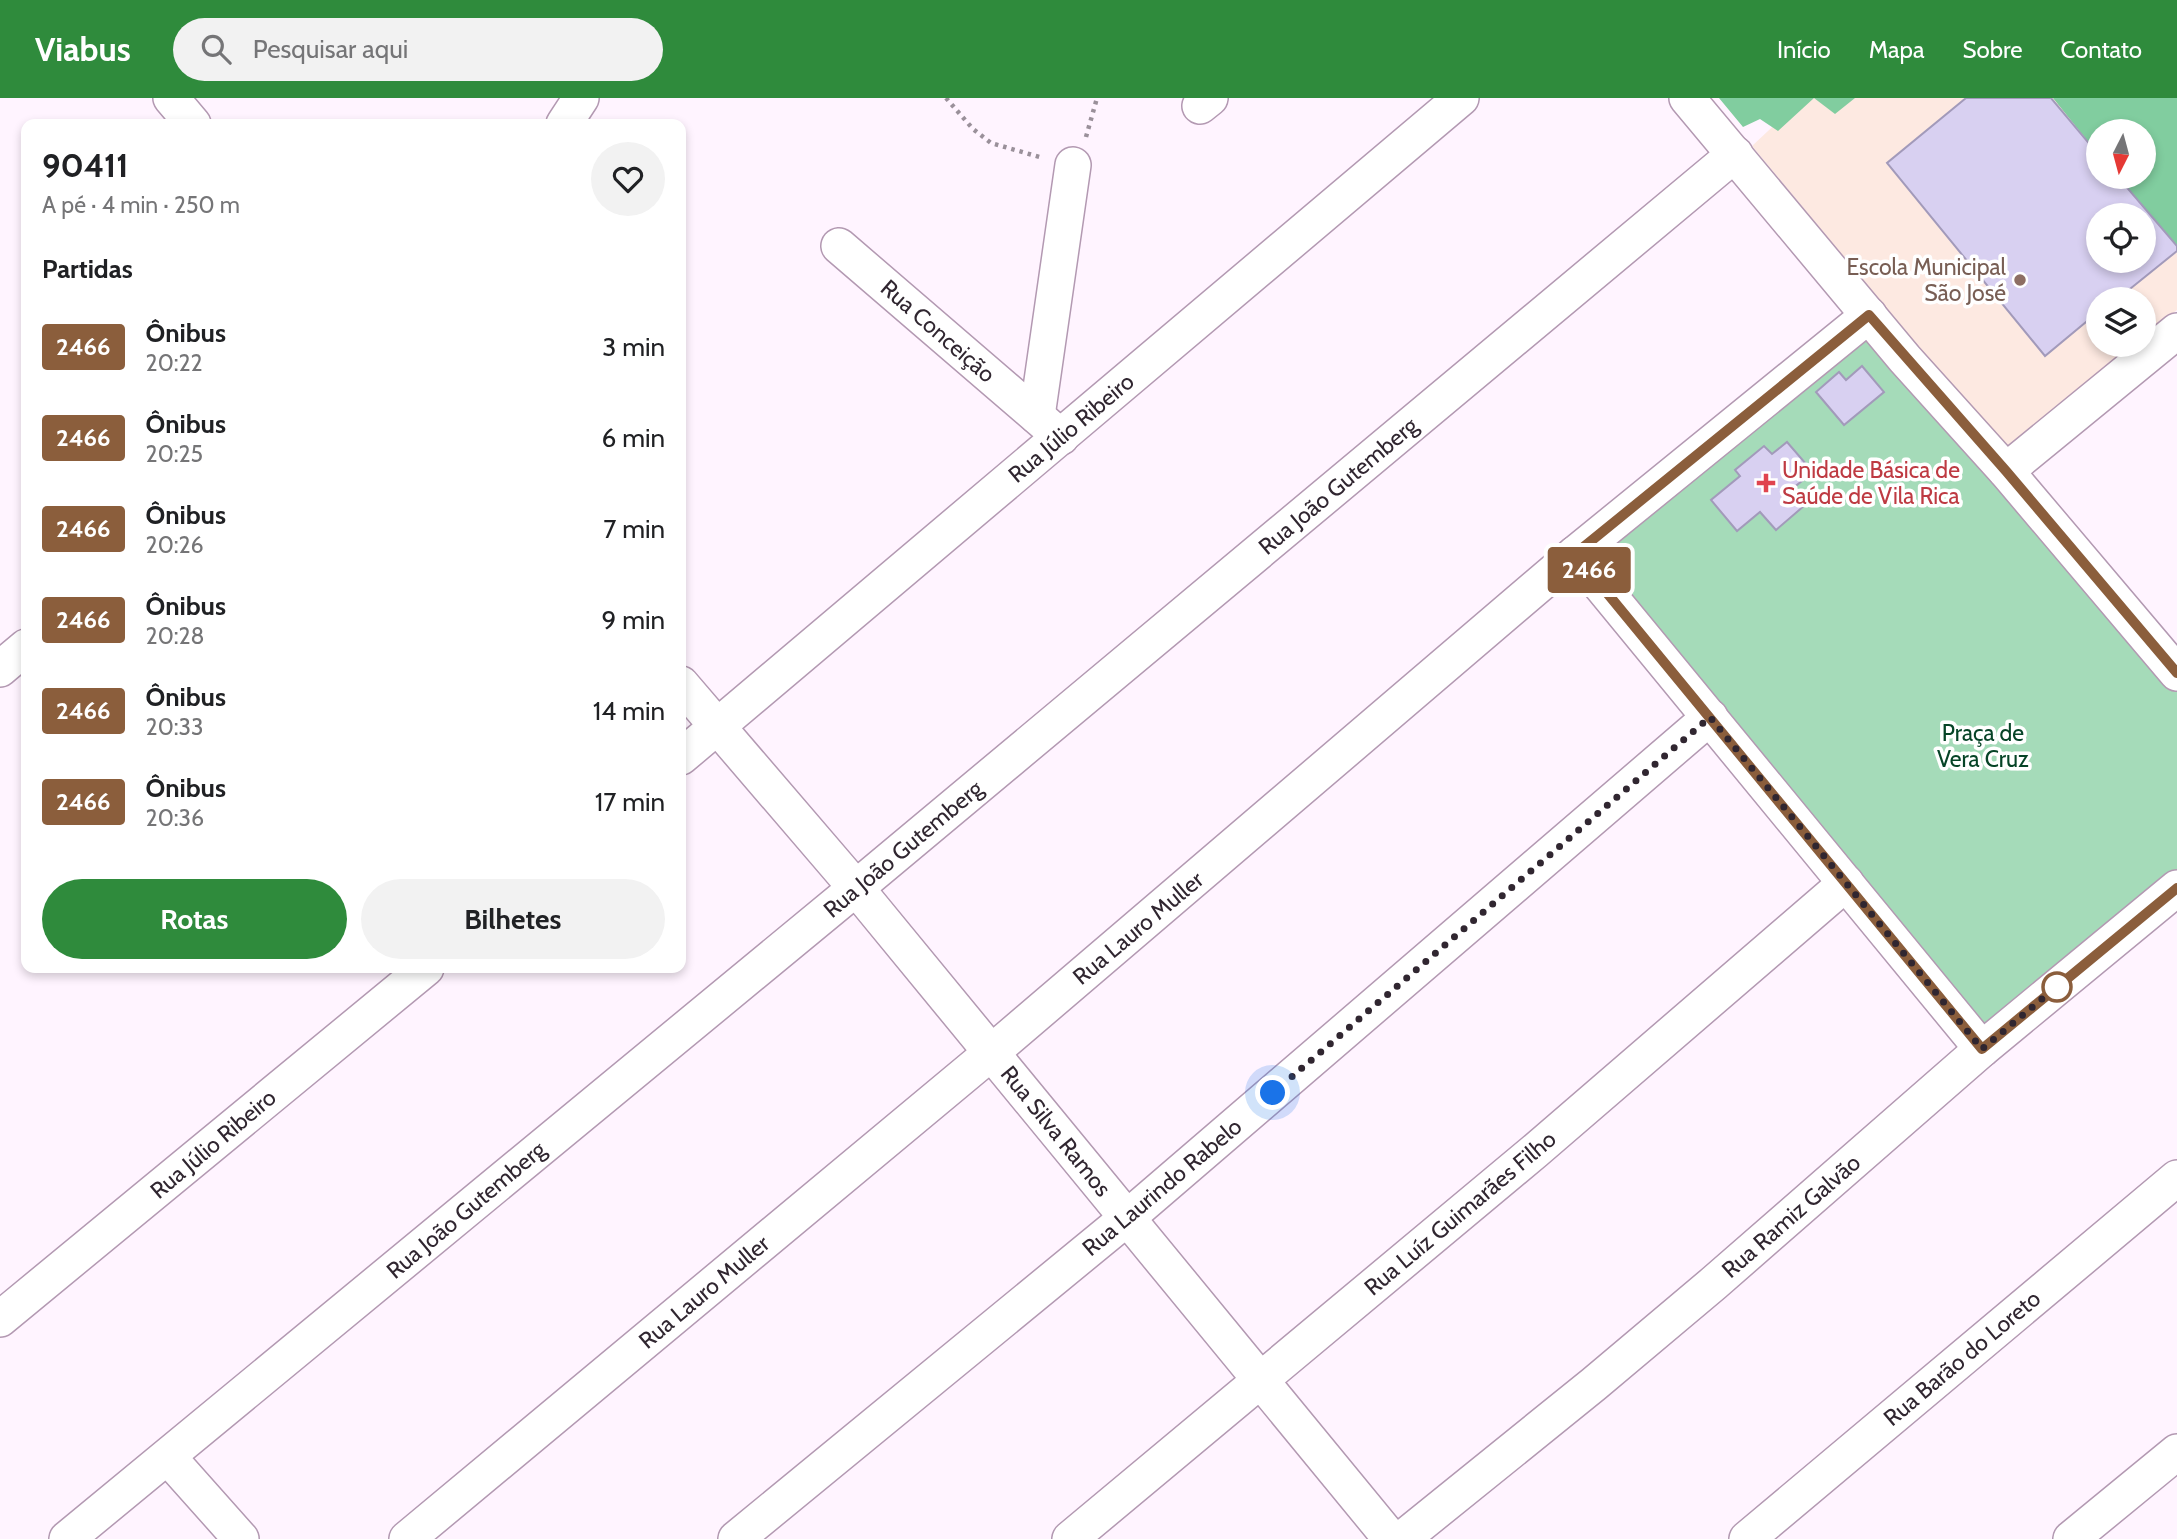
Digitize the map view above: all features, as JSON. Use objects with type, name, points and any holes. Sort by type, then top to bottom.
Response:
[{"type":"street","points":[[171,98],[189,119]]},
{"type":"street","points":[[567,119],[581,98]]},
{"type":"street","name":"Rua Júlio Ribeiro","points":[[686,753],[1049,426],[1461,98]]},
{"type":"street","points":[[1687,98],[1869,315],[2006,471],[2177,673]]},
{"type":"street","name":"Rua João Gutemberg","points":[[67,1539],[856,888],[1735,154]]},
{"type":"street","points":[[1049,426],[1073,165]]},
{"type":"street","name":"Rua Conceição","points":[[839,246],[1049,426]]},
{"type":"street","name":"Rua Lauro Muller","points":[[407,1539],[992,1052],[1575,554],[1869,315]]},
{"type":"street","points":[[2006,471],[2177,331]]},
{"type":"street","points":[[1575,554],[1982,1049]]},
{"type":"street","points":[[0,669],[21,651]]},
{"type":"street","name":"Rua Silva Ramos","points":[[686,690],[856,888],[1391,1539]]},
{"type":"street","name":"Rua Laurindo Rabelo","points":[[736,1539],[1128,1217],[1710,717]]},
{"type":"street","name":"Rua Luíz Guimarães Filho","points":[[1070,1539],[1524,1160],[1846,883]]},
{"type":"street","name":"Rua Ramiz Galvão","points":[[1402,1539],[1714,1283],[1982,1049],[2177,888]]},
{"type":"street","name":"Rua Júlio Ribeiro","points":[[0,1319],[420,973]]},
{"type":"street","name":"Rua Barão do Loreto","points":[[1747,1539],[2177,1178]]},
{"type":"street","points":[[2071,1539],[2177,1452]]},
{"type":"street","points":[[167,1457],[242,1539]]},
{"type":"path","points":[[946,98],[973,129],[991,143],[1073,165],[1089,128],[1097,98]]},
{"type":"shaded area","name":"Escola Municipal São José","points":[[1803,98],[2062,98],[2086,123],[2086,189],[2150,189],[2177,217],[2177,310],[2156,327],[2156,287],[2086,287],[2086,357],[2119,357],[2005,451],[1752,146]]},
{"type":"green space","points":[[1719,98],[1814,98],[1778,131],[1760,119],[1743,127]]},
{"type":"green space","points":[[1814,98],[1855,98],[1835,114]]},
{"type":"green space","points":[[2053,98],[2177,98],[2177,249],[2156,224],[2156,203],[2139,203],[2127,189],[2156,189],[2156,119],[2086,119],[2086,139]]},
{"type":"green space","name":"Praça de Vera Cruz","points":[[1869,315],[2177,675],[2177,888],[1982,1049],[1575,554]]},
{"type":"building","points":[[1966,98],[2051,98],[2086,140],[2086,189],[2128,189],[2140,203],[2086,203],[2086,273],[2150,273],[2132,287],[2086,287],[2086,322],[2045,356],[1887,163]]},
{"type":"building","points":[[2156,221],[2177,246],[2177,251],[2156,268]]},
{"type":"building","points":[[1862,366],[1884,392],[1844,425],[1816,392],[1839,372],[1846,380]]},
{"type":"building","name":"Unidade Básica de Saúde de Vila Rica","points":[[1787,442],[1813,472],[1792,489],[1805,505],[1776,530],[1760,512],[1737,531],[1711,500],[1740,476],[1735,470],[1764,446],[1772,454]]},
{"type":"bus line","name":"2466","points":[[2177,673],[2006,471],[1869,315],[1575,554],[1982,1049],[2177,888]]},
{"type":"place","name":"Escola Municipal São José","points":[[2020,280]]},
{"type":"place","name":"Unidade Básica de Saúde de Vila Rica","points":[[1766,483]]},
{"type":"route","points":[[1273,1093],[1710,717],[1982,1049],[2060,984],[2057,987]]}]
